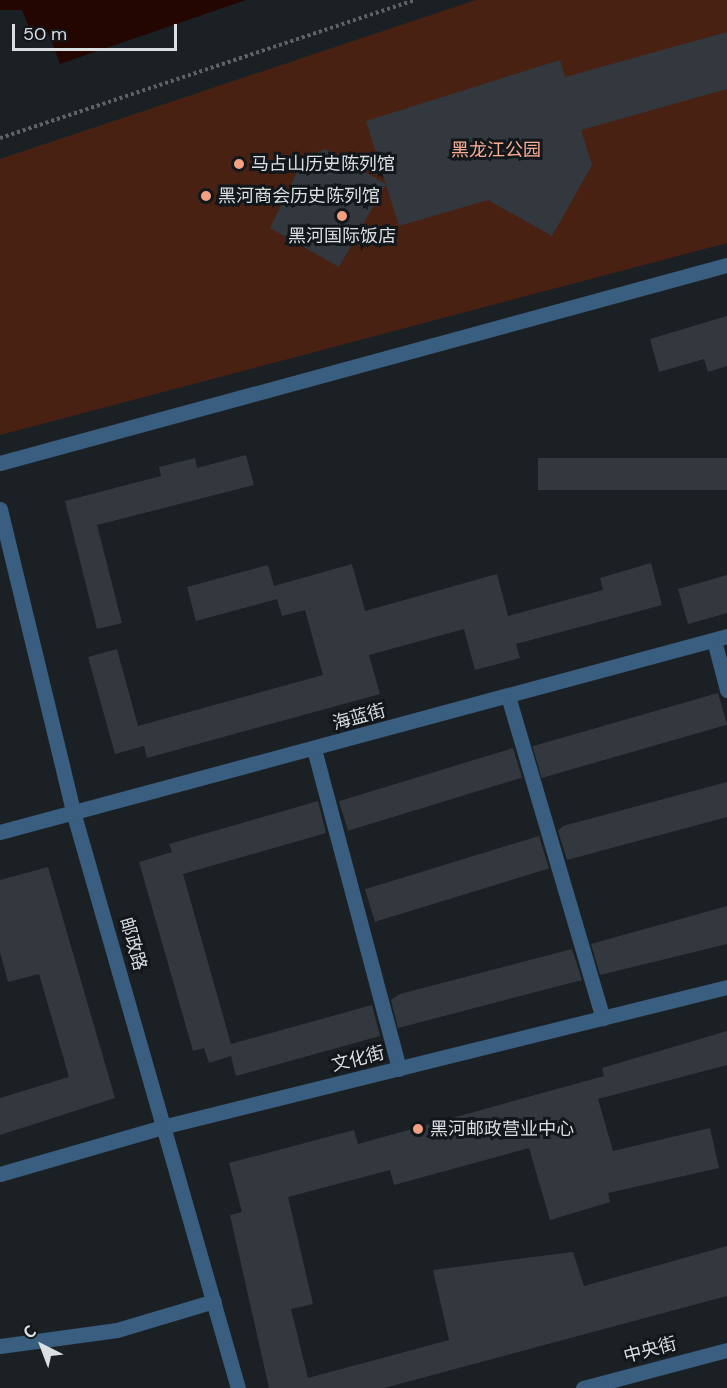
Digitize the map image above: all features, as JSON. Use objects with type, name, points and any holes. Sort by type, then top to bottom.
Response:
[{"type":"street","points":[[0,464],[727,265]]},
{"type":"street","name":"邮政路","points":[[0,509],[74,815],[166,1126],[238,1388]]},
{"type":"street","points":[[721,638],[727,690]]},
{"type":"street","name":"海蓝街","points":[[0,832],[74,815],[721,638]]},
{"type":"street","points":[[508,696],[603,1018]]},
{"type":"street","points":[[314,749],[399,1068]]},
{"type":"street","name":"文化街","points":[[0,1174],[166,1126],[727,987]]},
{"type":"street","points":[[0,1346],[117,1330],[214,1301]]},
{"type":"street","name":"中央街","points":[[583,1388],[727,1350]]},
{"type":"path","points":[[0,138],[415,0]]},
{"type":"green space","name":"黑龙江公园","points":[[476,0],[727,0],[727,243],[0,435],[0,159]]},
{"type":"shaded area","points":[[0,0],[246,0],[60,64],[48,32],[33,37],[22,10],[0,10]]},
{"type":"building","points":[[727,32],[727,89],[581,130],[592,165],[552,236],[488,200],[399,226],[366,121],[560,60],[565,77]]},
{"type":"building","points":[[325,149],[386,184],[339,267],[270,228],[303,159]]},
{"type":"building","points":[[727,316],[727,366],[708,372],[704,359],[659,372],[650,339]]},
{"type":"building","points":[[246,455],[254,485],[97,525],[122,623],[97,629],[65,501],[161,476],[159,467],[195,458],[197,468]]},
{"type":"building","points":[[538,458],[727,458],[727,490],[538,490]]},
{"type":"building","points":[[651,563],[662,605],[516,644],[520,658],[475,670],[464,629],[369,655],[380,694],[147,758],[144,746],[115,754],[88,657],[117,649],[138,726],[323,675],[305,610],[282,616],[277,599],[196,621],[187,587],[268,565],[274,586],[352,564],[365,611],[497,574],[508,616],[603,590],[600,578]]},
{"type":"building","points":[[727,575],[727,613],[688,624],[678,589]]},
{"type":"building","points":[[718,693],[727,725],[542,778],[532,746]]},
{"type":"building","points":[[513,748],[522,778],[348,831],[339,801]]},
{"type":"building","points":[[727,782],[727,817],[567,860],[558,831],[563,826]]},
{"type":"building","points":[[318,801],[326,833],[183,874],[231,1044],[372,1005],[380,1036],[236,1076],[231,1056],[209,1063],[204,1048],[193,1051],[139,862],[172,852],[169,844]]},
{"type":"building","points":[[539,836],[549,869],[375,922],[365,889]]},
{"type":"building","points":[[48,867],[115,1098],[0,1135],[0,1098],[69,1077],[39,974],[8,982],[0,952],[0,880]]},
{"type":"building","points":[[727,906],[727,944],[600,975],[591,944]]},
{"type":"building","points":[[572,949],[582,980],[398,1028],[391,1000],[400,994]]},
{"type":"building","points":[[727,1031],[727,1065],[598,1099],[613,1151],[710,1128],[719,1168],[608,1193],[610,1202],[550,1220],[529,1148],[394,1185],[390,1170],[288,1197],[313,1304],[291,1309],[308,1378],[449,1340],[433,1270],[573,1252],[584,1286],[727,1246],[727,1296],[384,1388],[269,1388],[230,1215],[242,1212],[229,1163],[354,1130],[358,1144],[604,1076],[602,1068]]},
{"type":"place","name":"马占山历史陈列馆","points":[[239,164]]},
{"type":"place","name":"黑河商会历史陈列馆","points":[[206,196]]},
{"type":"place","name":"黑河国际饭店","points":[[342,216]]},
{"type":"place","name":"黑河邮政营业中心","points":[[418,1129]]}]
